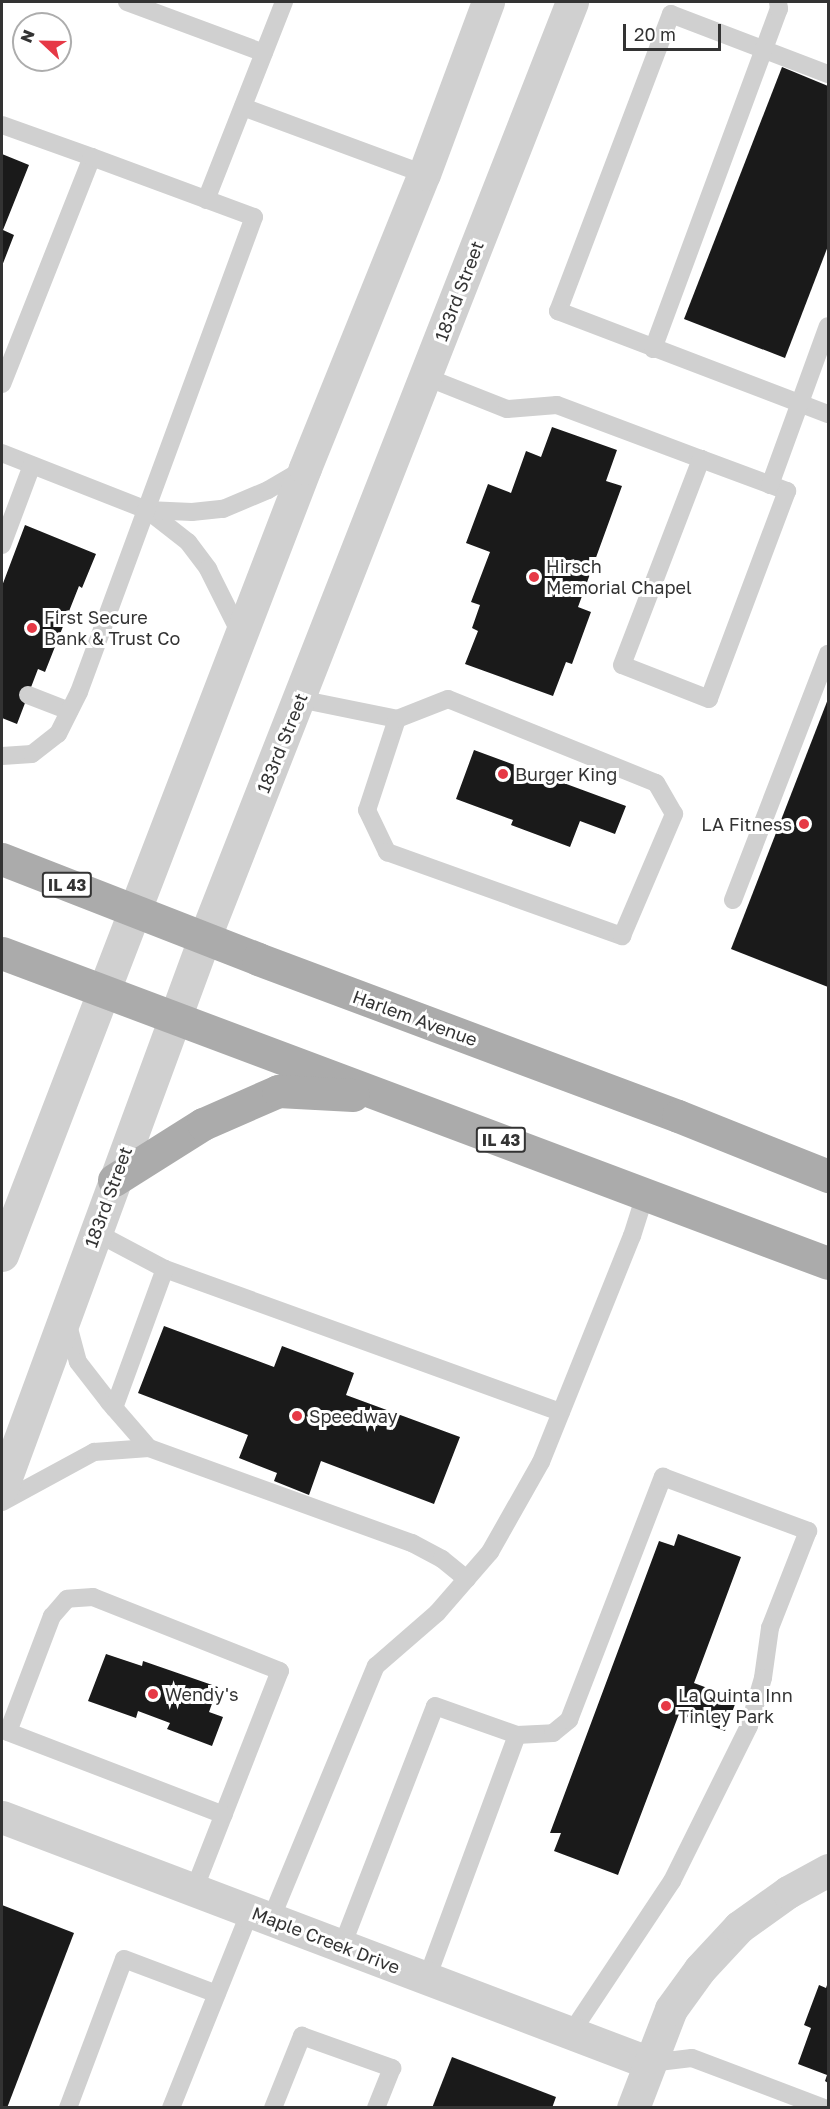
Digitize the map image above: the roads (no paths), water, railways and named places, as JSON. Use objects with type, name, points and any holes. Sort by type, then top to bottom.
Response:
[{"type":"main road","name":"Harlem Avenue","points":[[2,859],[204,939],[678,1116],[828,1176]]},
{"type":"main road","name":"IL 43","points":[[2,952],[174,1019],[828,1263]]},
{"type":"main road","points":[[114,1180],[202,1124],[278,1091],[382,1095]]},
{"type":"street","points":[[2,1255],[101,991],[242,636],[305,468],[424,174],[488,2]]},
{"type":"street","name":"183rd Street","points":[[2,1488],[204,939],[572,2]]},
{"type":"street","name":"Maple Creek Drive","points":[[2,1817],[650,2063]]},
{"type":"street","points":[[633,2108],[671,2009],[700,1969],[739,1927],[788,1892],[828,1870]]},
{"type":"lane","points":[[127,2],[264,53]]},
{"type":"lane","points":[[207,200],[284,2]]},
{"type":"lane","points":[[652,349],[783,4]]},
{"type":"lane","points":[[828,74],[671,14],[558,311],[652,349],[828,414]]},
{"type":"lane","points":[[243,107],[424,174]]},
{"type":"lane","points":[[2,125],[254,217],[80,692],[58,734],[32,754],[2,756]]},
{"type":"lane","points":[[2,384],[92,158]]},
{"type":"lane","points":[[770,485],[828,326]]},
{"type":"lane","points":[[426,377],[507,409],[557,405],[787,491],[709,699],[621,665],[701,459]]},
{"type":"lane","points":[[2,453],[147,510],[188,542],[208,569],[242,636]]},
{"type":"lane","points":[[2,545],[32,465]]},
{"type":"lane","points":[[147,510],[192,512],[223,509],[268,490],[305,468]]},
{"type":"lane","points":[[733,900],[828,654]]},
{"type":"lane","points":[[28,696],[69,711]]},
{"type":"lane","points":[[300,699],[398,719],[448,699],[656,783],[674,814],[622,936],[387,852],[367,810],[398,719]]},
{"type":"lane","points":[[171,2108],[217,1994],[261,1915],[376,1666],[438,1613],[490,1552],[541,1462],[632,1236],[645,1195]]},
{"type":"lane","points":[[95,1232],[165,1269],[561,1412]]},
{"type":"lane","points":[[114,1408],[165,1269]]},
{"type":"lane","points":[[65,1315],[78,1362],[149,1448]]},
{"type":"lane","points":[[2,1502],[94,1452],[149,1448],[412,1543],[442,1559],[467,1579]]},
{"type":"lane","points":[[342,1946],[435,1706],[517,1735],[553,1733],[569,1720],[663,1477],[808,1531],[770,1629],[763,1678],[749,1726],[672,1881],[571,2033]]},
{"type":"lane","points":[[194,1890],[224,1815],[280,1671],[93,1598],[67,1599],[52,1616],[5,1740],[224,1815]]},
{"type":"lane","points":[[427,1978],[517,1735]]},
{"type":"lane","points":[[68,2108],[124,1959],[217,1994]]},
{"type":"lane","points":[[273,2108],[302,2037],[392,2068],[376,2108]]},
{"type":"lane","points":[[650,2063],[692,2058],[824,2108]]},
{"type":"place","name":"Hirsch Memorial Chapel","points":[[534,577]]},
{"type":"place","name":"First Secure Bank & Trust Co","points":[[32,628]]},
{"type":"place","name":"Burger King","points":[[503,774]]},
{"type":"place","name":"LA Fitness","points":[[804,824]]},
{"type":"place","name":"Speedway","points":[[297,1416]]},
{"type":"place","name":"Wendy's","points":[[153,1694]]},
{"type":"place","name":"La Quinta Inn Tinley Park","points":[[666,1706]]}]
